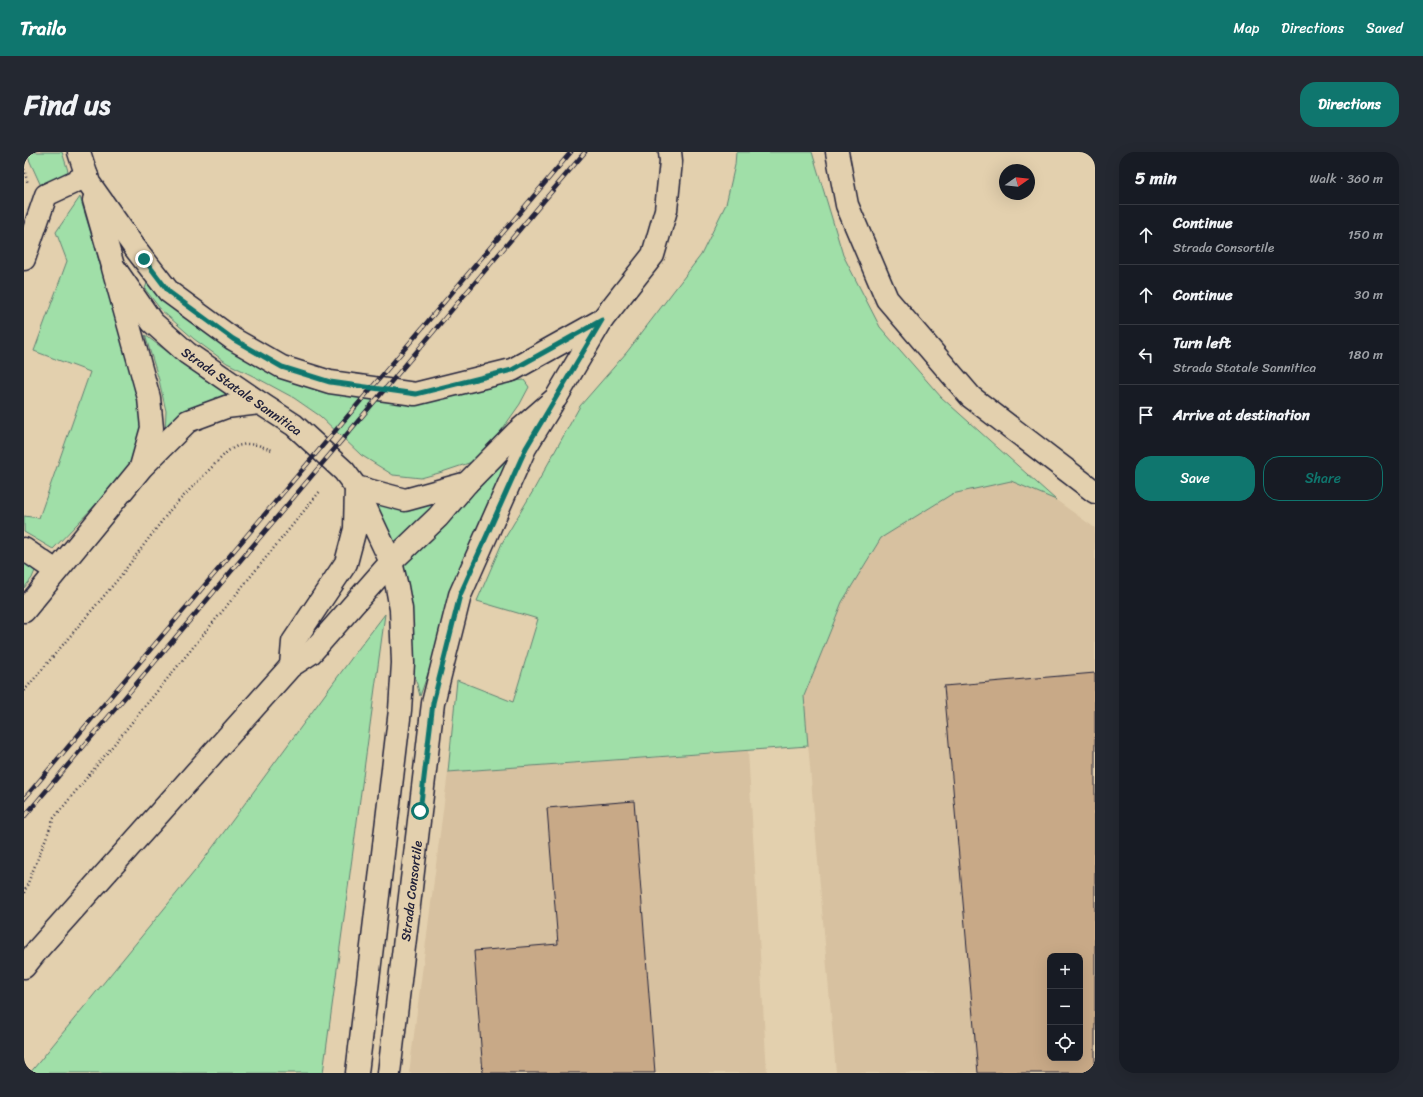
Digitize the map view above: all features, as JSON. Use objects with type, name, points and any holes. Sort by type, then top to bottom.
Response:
[{"type":"main road","name":"Strada Statale Sannitica","points":[[79,152],[113,266],[152,322],[187,353],[294,425],[344,471],[356,487]]},
{"type":"main road","name":"Strada Statale Sannitica","points":[[88,180],[135,248],[169,292],[233,339],[282,367],[330,382],[416,394],[512,370],[602,320],[653,255],[666,210],[671,161],[670,152]]},
{"type":"main road","points":[[837,152],[847,205],[887,299],[971,396],[1095,492]]},
{"type":"main road","points":[[24,259],[46,195],[88,180]]},
{"type":"main road","points":[[113,266],[149,398],[152,428],[141,468]]},
{"type":"main road","name":"Strada Consortile","points":[[389,1073],[435,696],[460,595],[526,448],[602,320]]},
{"type":"main road","points":[[24,967],[39,948],[291,666],[311,653],[391,562],[438,517],[467,483],[518,432],[556,398]]},
{"type":"main road","points":[[24,611],[141,468],[188,421],[226,407],[260,403]]},
{"type":"main road","points":[[356,487],[405,500],[467,483]]},
{"type":"main road","points":[[356,487],[391,562],[401,610],[404,663],[400,710],[357,1073]]},
{"type":"main road","points":[[291,666],[293,642],[346,563],[355,529],[356,487]]},
{"type":"main road","points":[[24,549],[56,571]]},
{"type":"path","points":[[24,691],[119,578],[171,508],[228,451],[236,446],[246,444],[258,445],[272,450]]},
{"type":"path","points":[[24,893],[54,818],[322,490]]},
{"type":"shaded area","points":[[1011,481],[1056,500],[1095,528],[1095,1073],[836,1073],[804,697],[842,602],[881,538],[952,494]]},
{"type":"shaded area","points":[[748,751],[767,1073],[409,1073],[448,772]]},
{"type":"green space","points":[[24,152],[62,152],[69,174],[41,186],[27,155],[24,154]]},
{"type":"green space","points":[[736,152],[812,152],[843,255],[880,327],[941,397],[1056,500],[1011,481],[952,494],[881,538],[842,602],[804,696],[808,746],[448,772],[457,680],[513,702],[538,619],[477,601],[502,543],[533,491],[580,406],[627,352],[701,255],[726,204],[735,165]]},
{"type":"green space","points":[[80,197],[145,414],[140,441],[126,473],[53,549],[24,532],[24,516],[39,518],[90,372],[34,351],[67,261],[56,232]]},
{"type":"green space","points":[[147,283],[152,283],[234,349],[427,400],[470,392],[513,381],[524,380],[529,387],[520,404],[494,441],[472,462],[421,478],[393,475],[361,455],[320,416],[294,398],[227,363],[194,339],[161,310],[145,289]]},
{"type":"green space","points":[[145,335],[204,379],[226,391],[225,395],[192,408],[165,432],[166,411],[159,380]]},
{"type":"green space","points":[[527,433],[431,665],[420,696],[369,498],[405,508]]},
{"type":"green space","points":[[24,557],[36,568],[32,578],[24,588]]},
{"type":"green space","points":[[385,614],[323,1073],[30,1073],[199,866]]},
{"type":"building","points":[[1095,673],[1095,1073],[978,1073],[944,686]]},
{"type":"building","points":[[634,801],[655,1073],[483,1073],[474,951],[558,944],[547,808]]},
{"type":"railway","points":[[24,799],[571,152]]},
{"type":"railway","points":[[24,817],[585,152]]},
{"type":"route","points":[[144,259],[169,292],[233,339],[282,367],[330,382],[416,394],[512,370],[602,320],[526,448],[460,595],[433,703],[420,811]]}]
